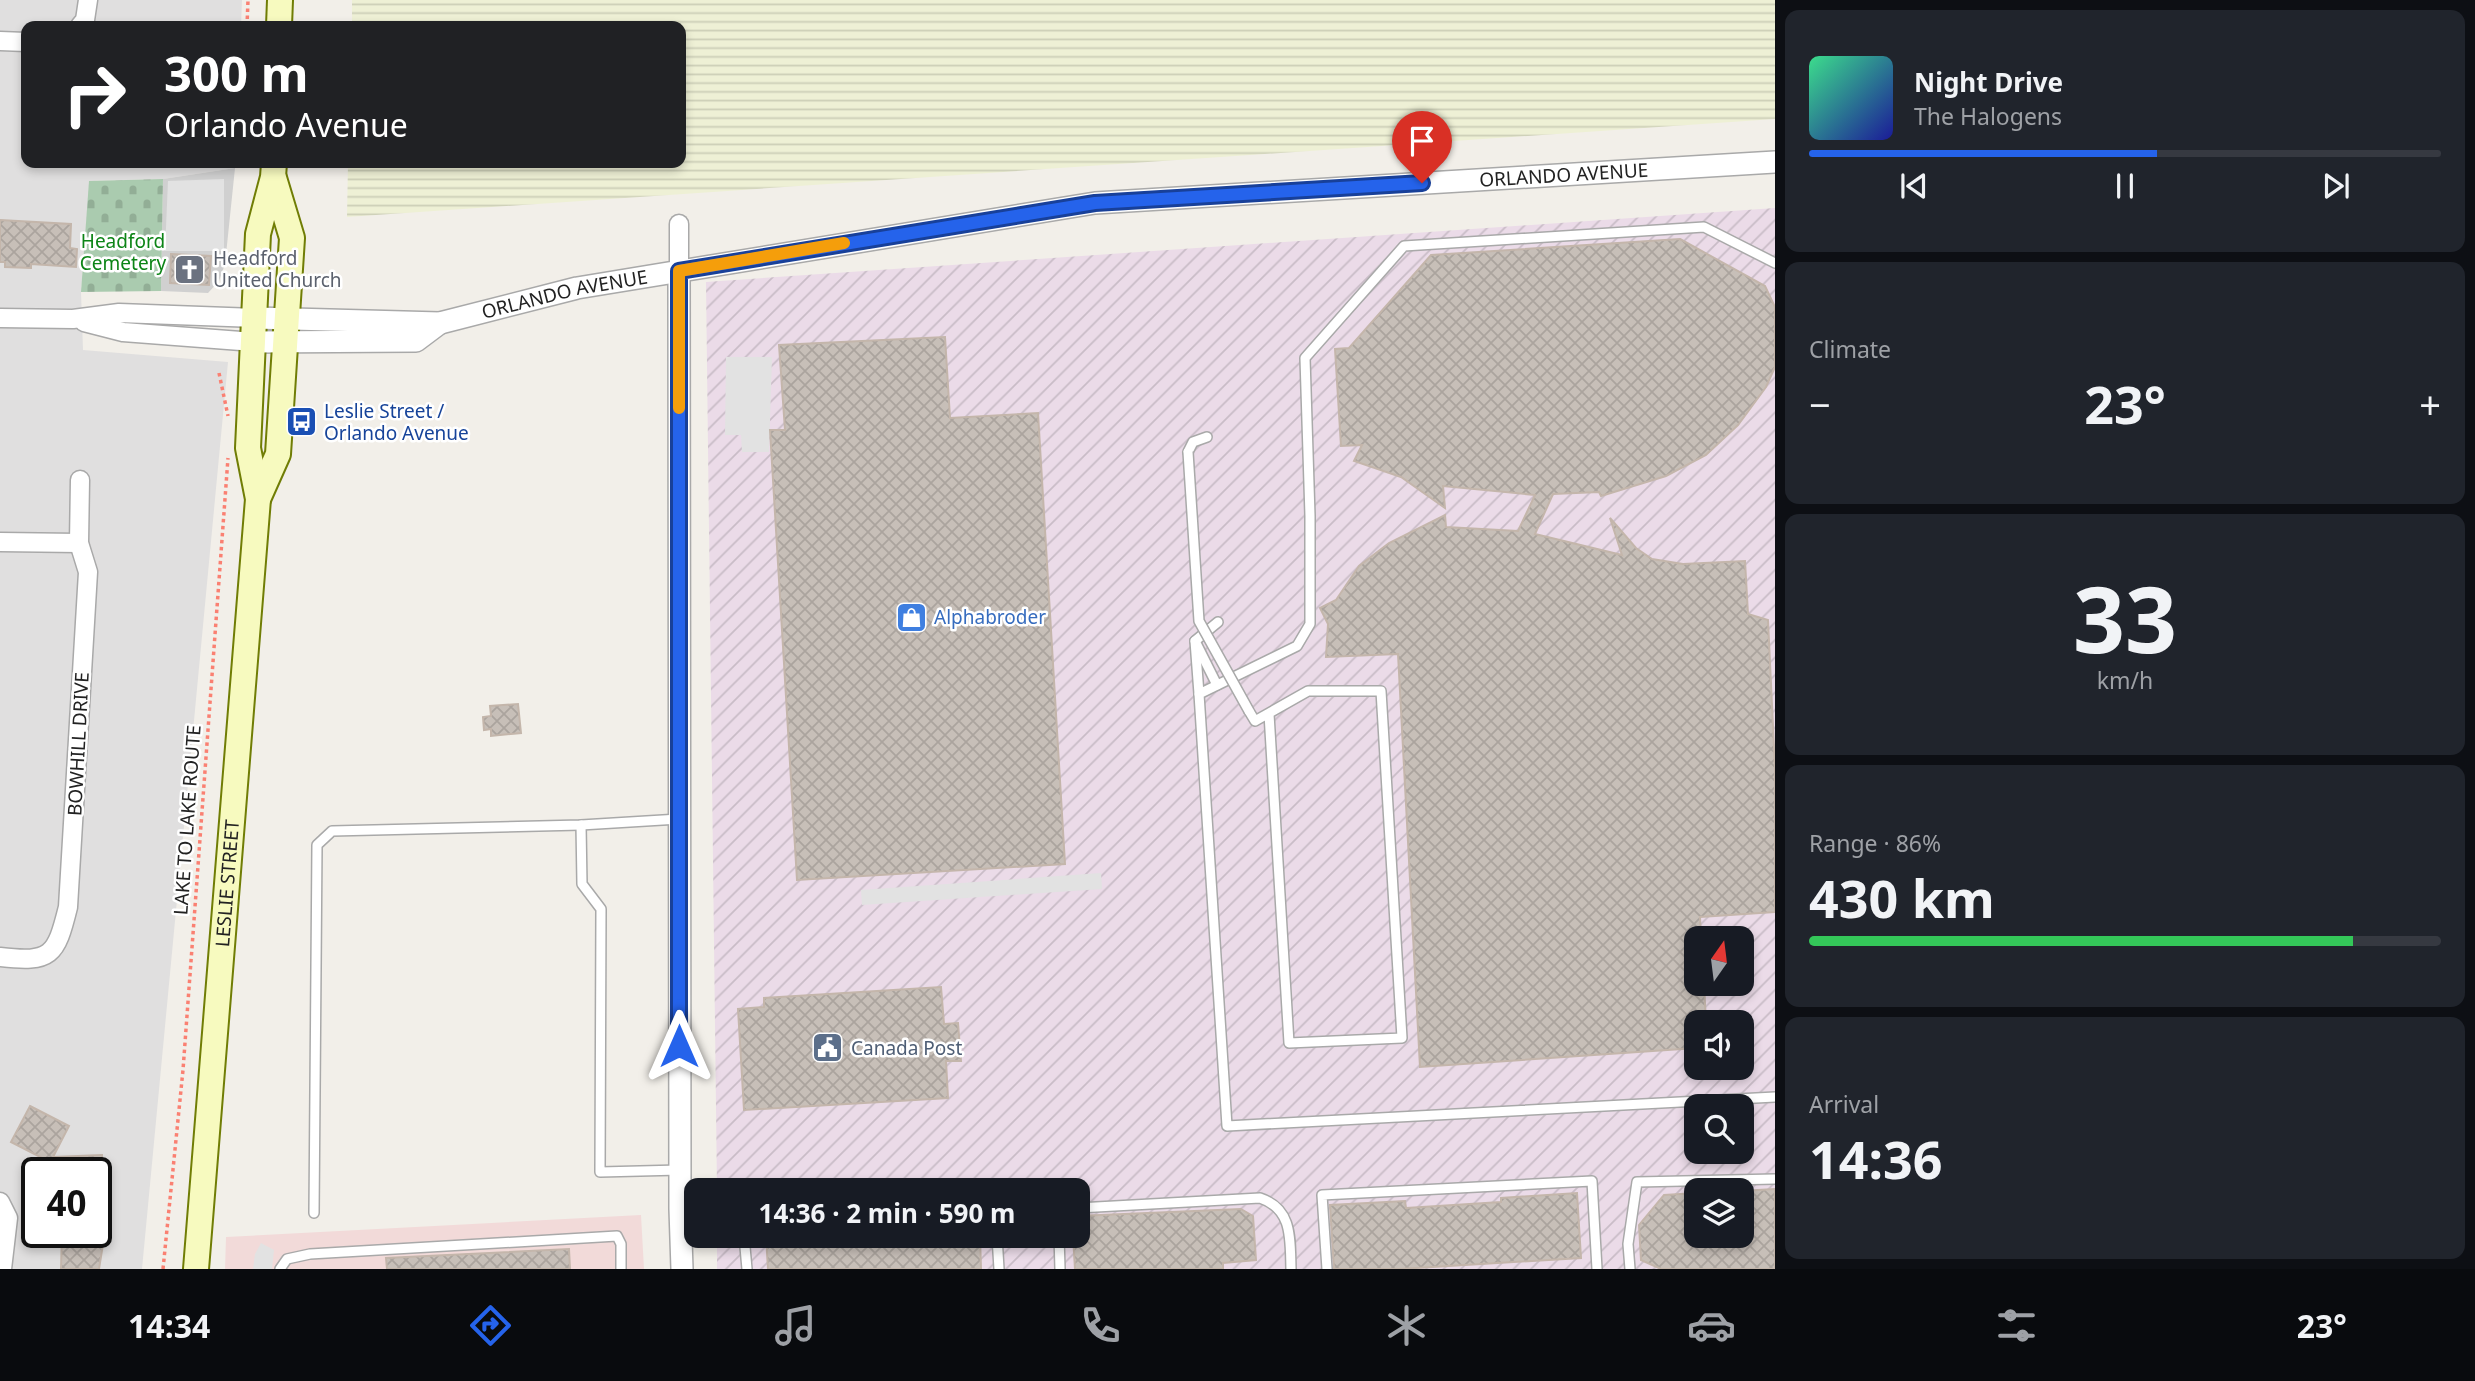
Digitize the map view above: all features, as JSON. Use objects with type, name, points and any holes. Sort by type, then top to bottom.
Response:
[{"type":"main road","points":[[279,21],[280,0]]},
{"type":"main road","name":"LESLIE STREET","points":[[196,1269],[258,499],[248,448],[258,234],[274,170]]},
{"type":"main road","name":"LESLIE STREET","points":[[258,499],[278,454],[292,237],[274,170]]},
{"type":"street","points":[[84,21],[88,0]]},
{"type":"street","points":[[0,41],[21,42]]},
{"type":"street","name":"ORLANDO AVENUE","points":[[255,330],[416,341],[440,323],[531,298],[1095,203],[1775,162]]},
{"type":"street","points":[[679,224],[680,1170],[684,1228],[682,1269]]},
{"type":"street","points":[[0,318],[73,319],[119,313],[255,330]]},
{"type":"street","name":"BOWHILL DRIVE","points":[[0,957],[34,960],[53,950],[62,935],[68,907],[88,572],[79,543],[80,480]]},
{"type":"street","points":[[0,542],[79,543]]},
{"type":"street","points":[[0,1202],[8,1218],[2,1269]]},
{"type":"lane","points":[[1199,694],[1297,646],[1310,624],[1305,358],[1404,246],[1704,227],[1775,263]]},
{"type":"lane","points":[[1207,437],[1193,442],[1188,452],[1199,621],[1255,721],[1269,713],[1308,691],[1381,691],[1402,1038],[1289,1044],[1269,713]]},
{"type":"lane","points":[[1195,641],[1218,622]]},
{"type":"lane","points":[[1195,641],[1217,685]]},
{"type":"lane","points":[[1195,641],[1227,1126],[1775,1097]]},
{"type":"lane","points":[[314,1213],[317,845],[332,831],[581,825],[679,819]]},
{"type":"lane","points":[[581,825],[582,884],[600,909],[600,1172],[680,1170]]},
{"type":"lane","points":[[1630,1269],[1628,1244],[1637,1182],[1775,1179]]},
{"type":"lane","points":[[1327,1269],[1322,1195],[1592,1181],[1597,1269]]},
{"type":"lane","points":[[1090,1207],[1259,1198],[1272,1202],[1289,1222],[1292,1269]]},
{"type":"lane","points":[[280,1269],[287,1259],[310,1254],[617,1236],[621,1244],[621,1269]]},
{"type":"lane","points":[[745,1248],[747,1269]]},
{"type":"lane","points":[[998,1248],[999,1269]]},
{"type":"lane","points":[[1059,1248],[1060,1269]]},
{"type":"path","points":[[247,21],[248,0]]},
{"type":"path","points":[[219,373],[230,426]]},
{"type":"path","name":"LAKE TO LAKE ROUTE","points":[[163,1269],[183,1070],[228,454]]},
{"type":"shaded area","points":[[0,0],[242,0],[241,21],[21,21],[21,168],[235,168],[163,179],[90,181],[81,292],[83,350],[228,362],[142,1269],[0,1269]]},
{"type":"shaded area","points":[[235,168],[225,264],[219,281],[208,293],[161,291],[163,179]]},
{"type":"shaded area","points":[[224,179],[224,251],[165,251],[168,181]]},
{"type":"shaded area","points":[[1775,208],[1775,1269],[717,1269],[717,1248],[1090,1248],[1090,1178],[717,1178],[706,282]]},
{"type":"shaded area","points":[[726,357],[772,357],[769,452],[742,452],[741,435],[725,435]]},
{"type":"shaded area","points":[[1101,873],[1102,889],[862,905],[861,890]]},
{"type":"shaded area","points":[[641,1215],[644,1269],[225,1269],[226,1237]]},
{"type":"shaded area","points":[[261,1243],[274,1250],[272,1269],[253,1269],[255,1254]]},
{"type":"green space","points":[[352,0],[1775,0],[1775,119],[347,217],[348,168],[686,168],[686,21],[352,21]]},
{"type":"green space","name":"Headford Cemetery","points":[[163,179],[161,291],[81,292],[89,181]]},
{"type":"building","points":[[0,220],[71,224],[70,248],[77,249],[76,267],[31,264],[31,268],[5,267],[5,262],[0,262]]},
{"type":"building","points":[[1680,239],[1765,286],[1775,307],[1775,367],[1766,387],[1738,425],[1706,455],[1666,476],[1601,496],[1599,492],[1553,494],[1535,534],[1622,555],[1610,518],[1636,548],[1652,559],[1683,564],[1745,561],[1748,614],[1768,620],[1775,769],[1775,912],[1700,917],[1700,926],[1684,926],[1684,996],[1705,996],[1705,1010],[1684,1010],[1684,1049],[1420,1067],[1398,654],[1326,657],[1328,624],[1320,608],[1336,600],[1359,566],[1389,543],[1445,515],[1446,527],[1518,531],[1535,495],[1443,486],[1445,508],[1401,477],[1354,461],[1362,445],[1341,446],[1335,349],[1349,348],[1431,255]]},
{"type":"building","name":"Headford United Church","points":[[171,254],[211,256],[209,285],[170,283]]},
{"type":"building","points":[[945,337],[950,418],[1038,413],[1065,864],[797,880],[770,430],[785,430],[779,345]]},
{"type":"building","points":[[518,704],[521,733],[491,736],[491,729],[484,730],[483,717],[491,716],[490,706]]},
{"type":"building","points":[[941,987],[944,1024],[958,1023],[961,1061],[946,1061],[948,1098],[744,1110],[738,1009],[764,1007],[764,998]]},
{"type":"building","points":[[30,1106],[69,1126],[53,1157],[40,1157],[11,1142]]},
{"type":"building","points":[[102,1155],[102,1157],[53,1157]]},
{"type":"building","points":[[1775,1189],[1775,1269],[1661,1269],[1641,1260],[1639,1225],[1664,1195],[1684,1194],[1684,1248],[1754,1248],[1754,1190]]},
{"type":"building","points":[[1577,1193],[1581,1258],[1400,1269],[1334,1269],[1330,1205],[1405,1201],[1406,1208],[1501,1202],[1501,1198]]},
{"type":"building","points":[[1241,1209],[1253,1216],[1256,1260],[1223,1263],[1223,1269],[1075,1269],[1074,1248],[1090,1248],[1090,1215]]},
{"type":"building","points":[[62,1248],[102,1248],[99,1269],[61,1269]]},
{"type":"building","points":[[767,1248],[980,1248],[981,1269],[768,1269]]},
{"type":"building","points":[[569,1249],[570,1269],[387,1269],[386,1258]]},
{"type":"slow traffic","points":[[679,408],[679,271],[844,243]]},
{"type":"place","name":"Headford United Church","points":[[190,269]]},
{"type":"place","name":"Leslie Street / Orlando Avenue","points":[[301,422]]},
{"type":"place","name":"Alphabroder","points":[[911,617]]},
{"type":"place","name":"Canada Post","points":[[828,1048]]},
{"type":"route","points":[[679,1046],[679,271],[1061,207],[1422,183]]}]
